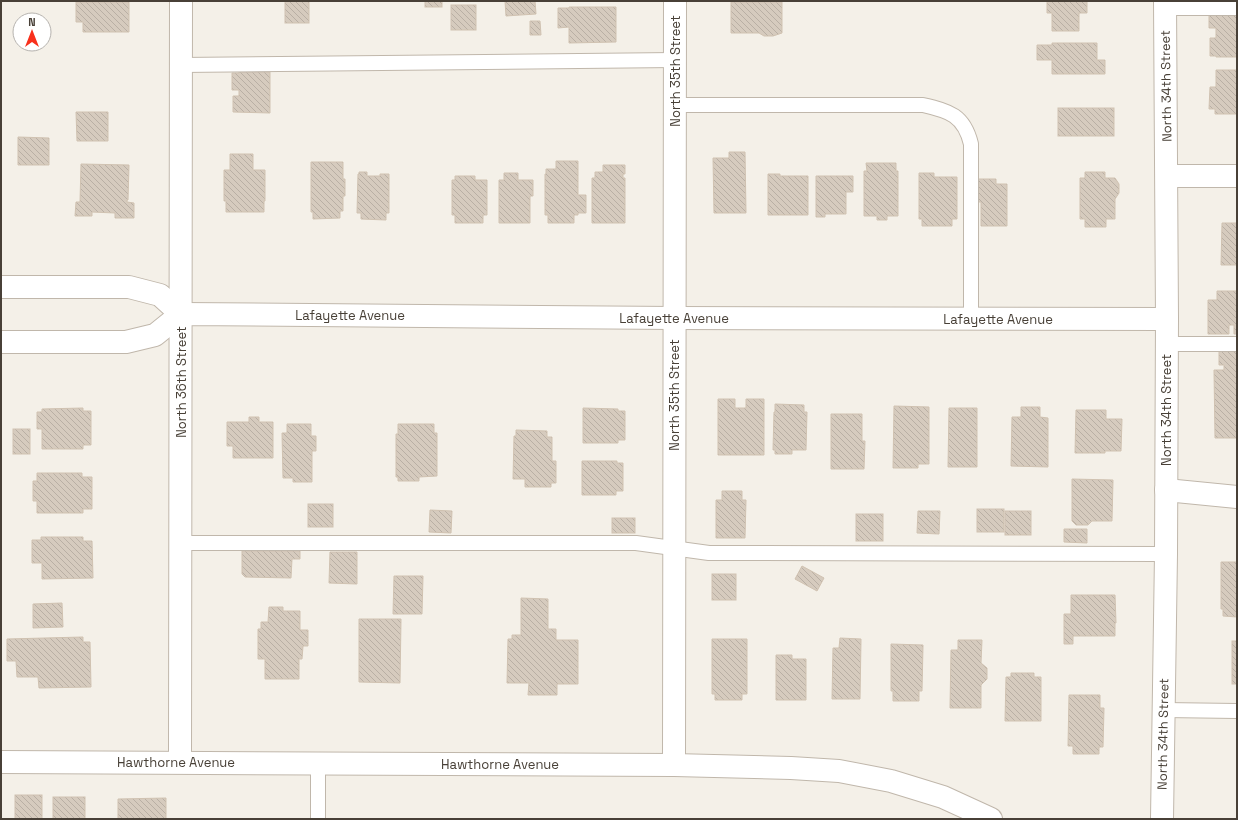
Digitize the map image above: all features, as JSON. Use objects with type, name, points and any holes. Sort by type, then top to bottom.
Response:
[{"type":"street","name":"North 36th Street","points":[[180,762],[181,1]]},
{"type":"street","name":"North 35th Street","points":[[674,765],[675,1]]},
{"type":"street","name":"North 34th Street","points":[[1162,819],[1166,554],[1167,344],[1165,5]]},
{"type":"street","points":[[1167,176],[1237,176]]},
{"type":"street","points":[[1,287],[129,287],[160,295],[181,314],[154,335],[126,342],[1,342]]},
{"type":"street","name":"Lafayette Avenue","points":[[181,314],[674,318],[1167,319]]},
{"type":"street","points":[[1166,490],[1237,496]]},
{"type":"street","name":"Hawthorne Avenue","points":[[1,762],[674,765],[791,768],[839,771],[891,781],[943,797],[991,819]]},
{"type":"lane","points":[[1165,5],[1237,8]]},
{"type":"lane","points":[[181,65],[675,60]]},
{"type":"lane","points":[[675,106],[923,105],[953,114],[962,122],[968,133],[971,144],[971,319]]},
{"type":"lane","points":[[1167,344],[1237,344]]},
{"type":"lane","points":[[181,543],[636,543],[709,553],[1166,554]]},
{"type":"lane","points":[[1164,710],[1237,711]]},
{"type":"lane","points":[[318,763],[318,819]]},
{"type":"building","points":[[285,1],[309,1],[309,23],[285,23]]},
{"type":"building","points":[[425,1],[442,1],[442,7],[425,7]]},
{"type":"building","points":[[505,1],[535,1],[536,14],[506,16]]},
{"type":"building","points":[[1047,1],[1087,1],[1087,13],[1079,13],[1079,31],[1052,31],[1052,13],[1047,13]]},
{"type":"building","points":[[76,2],[129,2],[129,32],[83,32],[83,22],[76,22]]},
{"type":"building","points":[[731,2],[782,2],[782,33],[773,36],[764,36],[759,33],[731,33]]},
{"type":"building","points":[[451,5],[476,5],[476,30],[451,30]]},
{"type":"building","points":[[616,7],[616,42],[569,43],[569,27],[558,28],[558,8]]},
{"type":"building","points":[[1237,10],[1237,57],[1210,56],[1210,38],[1216,38],[1216,28],[1209,28],[1209,12]]},
{"type":"building","points":[[530,21],[540,21],[541,35],[530,35]]},
{"type":"building","points":[[1052,43],[1097,43],[1097,60],[1105,60],[1105,74],[1052,74],[1052,60],[1037,60],[1037,45],[1052,45]]},
{"type":"building","points":[[1216,70],[1237,70],[1237,114],[1215,114],[1215,109],[1209,109],[1210,87],[1216,87]]},
{"type":"building","points":[[270,72],[270,113],[233,112],[233,96],[239,96],[239,90],[232,90],[232,73]]},
{"type":"building","points":[[1058,108],[1114,108],[1114,136],[1058,136]]},
{"type":"building","points":[[76,112],[108,112],[108,141],[77,141]]},
{"type":"building","points":[[18,137],[49,138],[49,165],[18,165]]},
{"type":"building","points":[[729,152],[745,152],[746,213],[714,213],[713,158],[729,158]]},
{"type":"building","points":[[230,154],[253,154],[253,170],[265,170],[264,212],[226,212],[226,201],[224,201],[224,170],[230,170]]},
{"type":"building","points":[[556,161],[578,161],[578,195],[586,195],[586,213],[578,213],[578,215],[574,215],[574,223],[548,223],[548,215],[545,215],[546,169],[556,169]]},
{"type":"building","points":[[311,162],[343,162],[345,196],[343,196],[343,211],[340,211],[340,218],[313,219],[313,212],[311,212]]},
{"type":"building","points":[[866,163],[896,163],[896,171],[898,171],[898,216],[887,216],[887,220],[877,220],[877,216],[864,216],[864,171],[867,171]]},
{"type":"building","points":[[81,164],[129,165],[127,202],[134,203],[134,218],[115,218],[115,213],[92,212],[92,216],[75,216],[76,202],[80,202]]},
{"type":"building","points":[[603,165],[625,165],[625,174],[623,174],[623,178],[625,178],[625,223],[592,223],[592,178],[595,178],[595,172],[603,172]]},
{"type":"building","points":[[359,172],[367,172],[367,176],[389,174],[389,213],[386,213],[386,220],[361,219],[361,213],[357,213]]},
{"type":"building","points":[[1085,172],[1105,172],[1105,178],[1115,178],[1119,184],[1119,193],[1115,199],[1115,219],[1106,219],[1106,227],[1085,227],[1085,219],[1080,219],[1080,178],[1085,178]]},
{"type":"building","points":[[504,173],[518,173],[518,180],[533,180],[533,196],[530,196],[530,223],[499,223],[499,180],[504,180]]},
{"type":"building","points":[[919,173],[934,173],[934,177],[957,177],[957,219],[952,219],[952,226],[922,226],[922,219],[919,219]]},
{"type":"building","points":[[768,174],[780,174],[780,176],[808,176],[808,215],[768,215]]},
{"type":"building","points":[[455,176],[475,176],[475,180],[487,180],[487,215],[483,215],[483,223],[455,223],[455,215],[452,215],[452,180],[455,180]]},
{"type":"building","points":[[816,176],[853,176],[853,192],[846,192],[846,214],[825,214],[825,217],[816,217]]},
{"type":"building","points":[[978,179],[996,179],[996,184],[1007,184],[1007,226],[981,226],[981,202],[978,202]]},
{"type":"building","points":[[1222,223],[1237,223],[1237,265],[1221,265]]},
{"type":"building","points":[[1217,291],[1237,291],[1237,334],[1234,334],[1234,325],[1229,325],[1229,334],[1208,334],[1208,300],[1217,300]]},
{"type":"building","points":[[1219,350],[1237,350],[1237,438],[1215,438],[1214,370],[1224,370],[1224,365],[1219,365]]},
{"type":"building","points":[[718,399],[735,399],[735,408],[746,408],[746,399],[764,399],[764,455],[718,455]]},
{"type":"building","points":[[775,404],[804,405],[804,412],[807,412],[806,450],[792,450],[792,454],[775,454],[775,450],[773,450]]},
{"type":"building","points":[[894,406],[929,407],[929,464],[918,464],[918,468],[893,468]]},
{"type":"building","points":[[1021,407],[1040,407],[1040,417],[1048,418],[1048,467],[1011,466],[1012,417],[1021,417]]},
{"type":"building","points":[[83,408],[83,411],[91,411],[91,445],[83,445],[83,449],[42,449],[42,429],[37,429],[37,412],[42,412],[42,409]]},
{"type":"building","points":[[583,408],[618,409],[618,411],[625,411],[625,440],[618,440],[618,443],[583,443]]},
{"type":"building","points":[[949,408],[977,408],[977,467],[948,467]]},
{"type":"building","points":[[1076,410],[1106,410],[1106,419],[1122,419],[1121,451],[1105,451],[1105,453],[1075,453]]},
{"type":"building","points":[[831,414],[862,414],[862,441],[865,441],[864,469],[831,469]]},
{"type":"building","points":[[249,417],[259,417],[259,422],[273,422],[273,458],[233,458],[233,446],[227,446],[227,422],[249,422]]},
{"type":"building","points":[[287,424],[311,424],[311,436],[316,436],[316,451],[312,451],[312,482],[293,482],[293,478],[283,478],[282,433],[287,433]]},
{"type":"building","points":[[398,424],[434,424],[434,433],[437,433],[437,476],[419,477],[419,481],[398,481],[398,477],[396,477],[396,434],[398,434]]},
{"type":"building","points":[[13,429],[30,429],[30,454],[13,454]]},
{"type":"building","points":[[516,430],[547,431],[547,437],[552,437],[552,461],[556,461],[556,483],[551,483],[551,487],[525,487],[525,479],[513,479],[514,436],[516,436]]},
{"type":"building","points":[[582,461],[617,461],[617,463],[623,463],[623,491],[616,491],[616,495],[582,495]]},
{"type":"building","points":[[37,473],[82,473],[82,477],[92,477],[92,509],[83,509],[83,513],[37,513],[37,501],[33,501],[33,481],[37,481]]},
{"type":"building","points":[[1072,479],[1113,480],[1112,521],[1092,521],[1088,525],[1076,525],[1072,521]]},
{"type":"building","points":[[722,491],[742,491],[742,500],[746,500],[745,538],[716,538],[716,500],[722,500]]},
{"type":"building","points":[[308,504],[333,504],[333,527],[308,527]]},
{"type":"building","points":[[977,509],[1004,509],[1004,532],[977,532]]},
{"type":"building","points":[[430,510],[452,511],[451,533],[429,532]]},
{"type":"building","points":[[918,511],[940,511],[939,534],[917,533]]},
{"type":"building","points":[[1005,511],[1031,511],[1031,535],[1005,535]]},
{"type":"building","points":[[856,514],[883,514],[883,541],[856,541]]},
{"type":"building","points":[[612,518],[635,518],[635,533],[612,533]]},
{"type":"building","points":[[1064,529],[1087,529],[1087,543],[1064,542]]},
{"type":"building","points":[[41,537],[83,537],[83,541],[92,541],[93,578],[42,579],[42,563],[32,563],[32,540],[41,540]]},
{"type":"building","points":[[242,551],[300,551],[300,559],[292,559],[291,578],[245,577],[242,574]]},
{"type":"building","points":[[330,552],[357,552],[357,584],[329,583]]},
{"type":"building","points":[[1221,562],[1237,562],[1237,617],[1223,616],[1223,609],[1221,609]]},
{"type":"building","points":[[802,566],[824,578],[817,591],[795,579]]},
{"type":"building","points":[[712,574],[736,574],[736,600],[712,600]]},
{"type":"building","points":[[394,576],[423,576],[422,614],[393,614]]},
{"type":"building","points":[[1071,595],[1115,595],[1115,636],[1073,636],[1073,644],[1064,644],[1064,614],[1071,614]]},
{"type":"building","points":[[521,598],[548,599],[548,629],[556,629],[556,640],[578,640],[578,684],[557,684],[557,695],[528,695],[529,683],[507,683],[508,639],[512,639],[512,635],[521,635]]},
{"type":"building","points":[[62,603],[63,627],[33,628],[33,604]]},
{"type":"building","points":[[269,607],[283,607],[283,611],[300,611],[300,630],[308,630],[308,646],[303,646],[302,659],[299,659],[299,679],[265,679],[265,659],[258,659],[258,629],[261,629],[261,622],[268,622]]},
{"type":"building","points":[[359,619],[401,619],[400,683],[359,682]]},
{"type":"building","points":[[83,637],[83,642],[90,642],[91,687],[39,688],[38,677],[17,677],[16,661],[7,661],[7,639]]},
{"type":"building","points":[[840,638],[861,639],[860,699],[832,699],[833,648],[839,648]]},
{"type":"building","points":[[712,639],[747,639],[747,694],[742,694],[742,700],[715,700],[715,694],[712,694]]},
{"type":"building","points":[[958,640],[982,640],[981,663],[987,668],[987,679],[981,685],[981,708],[950,708],[951,650],[958,650]]},
{"type":"building","points":[[1232,641],[1237,641],[1237,684],[1232,684]]},
{"type":"building","points":[[891,644],[923,645],[922,691],[919,691],[919,701],[893,701],[893,691],[891,691]]},
{"type":"building","points":[[776,655],[792,655],[792,659],[806,659],[806,700],[776,700]]},
{"type":"building","points":[[1011,673],[1034,673],[1034,677],[1041,677],[1041,721],[1005,721],[1006,677],[1011,677]]},
{"type":"building","points":[[1069,695],[1100,695],[1100,708],[1104,708],[1103,747],[1099,747],[1099,754],[1073,754],[1073,746],[1068,746]]},
{"type":"building","points":[[15,795],[42,795],[42,819],[15,819]]},
{"type":"building","points":[[53,797],[85,797],[85,819],[53,819]]},
{"type":"building","points":[[166,798],[166,819],[118,819],[118,799]]}]
